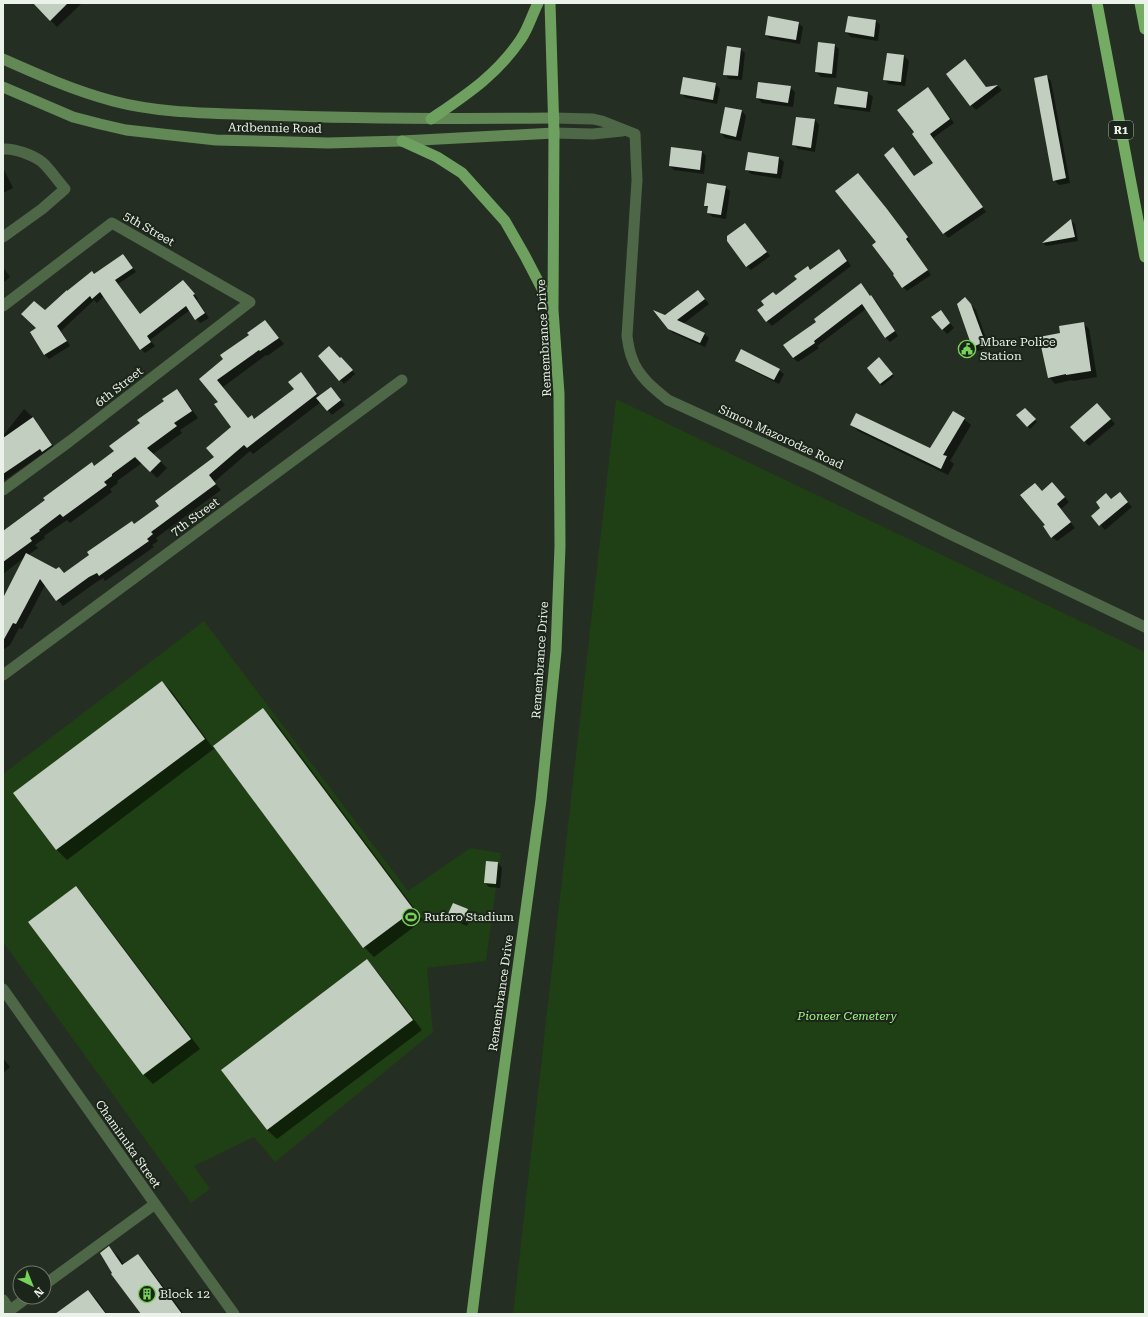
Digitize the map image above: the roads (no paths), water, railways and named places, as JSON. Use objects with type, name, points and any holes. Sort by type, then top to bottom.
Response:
[{"type":"highway","name":"R1","points":[[1097,3],[1145,258]]},
{"type":"highway","points":[[1140,3],[1145,29]]},
{"type":"main road","points":[[432,119],[477,88],[505,61],[522,38],[538,3]]},
{"type":"main road","name":"Remembrance Drive","points":[[472,1314],[541,800],[556,651],[560,546],[559,394],[553,310],[554,118],[550,3]]},
{"type":"main road","name":"Ardbennie Road","points":[[3,59],[74,89],[114,101],[155,109],[328,118],[554,118]]},
{"type":"main road","name":"Ardbennie Road","points":[[3,87],[73,117],[126,130],[216,140],[328,143],[402,141],[554,133]]},
{"type":"main road","points":[[402,141],[437,157],[462,173],[505,221],[553,310]]},
{"type":"street","name":"Simon Mazorodze Road","points":[[554,118],[593,119],[636,134],[637,180],[627,336],[632,358],[641,375],[654,389],[668,400],[817,468],[950,534],[1145,627]]},
{"type":"street","points":[[554,133],[593,134],[625,131]]},
{"type":"street","points":[[3,149],[9,148],[17,150],[41,162],[65,189],[42,209],[3,237]]},
{"type":"street","name":"5th Street","points":[[3,306],[112,223],[250,302]]},
{"type":"street","name":"6th Street","points":[[3,490],[70,441],[250,302]]},
{"type":"street","name":"7th Street","points":[[3,675],[402,380]]},
{"type":"street","name":"Chaminuka Street","points":[[3,989],[234,1314]]},
{"type":"street","points":[[52,1279],[155,1204]]},
{"type":"street","points":[[3,1300],[8,1312],[17,1305]]},
{"type":"place","name":"Mbare Police Station","points":[[967,349]]},
{"type":"place","name":"Rufaro Stadium","points":[[411,917]]},
{"type":"place","name":"Block 12","points":[[147,1294]]},
{"type":"park label","name":"Pioneer Cemetery","points":[[847,1016]]}]
